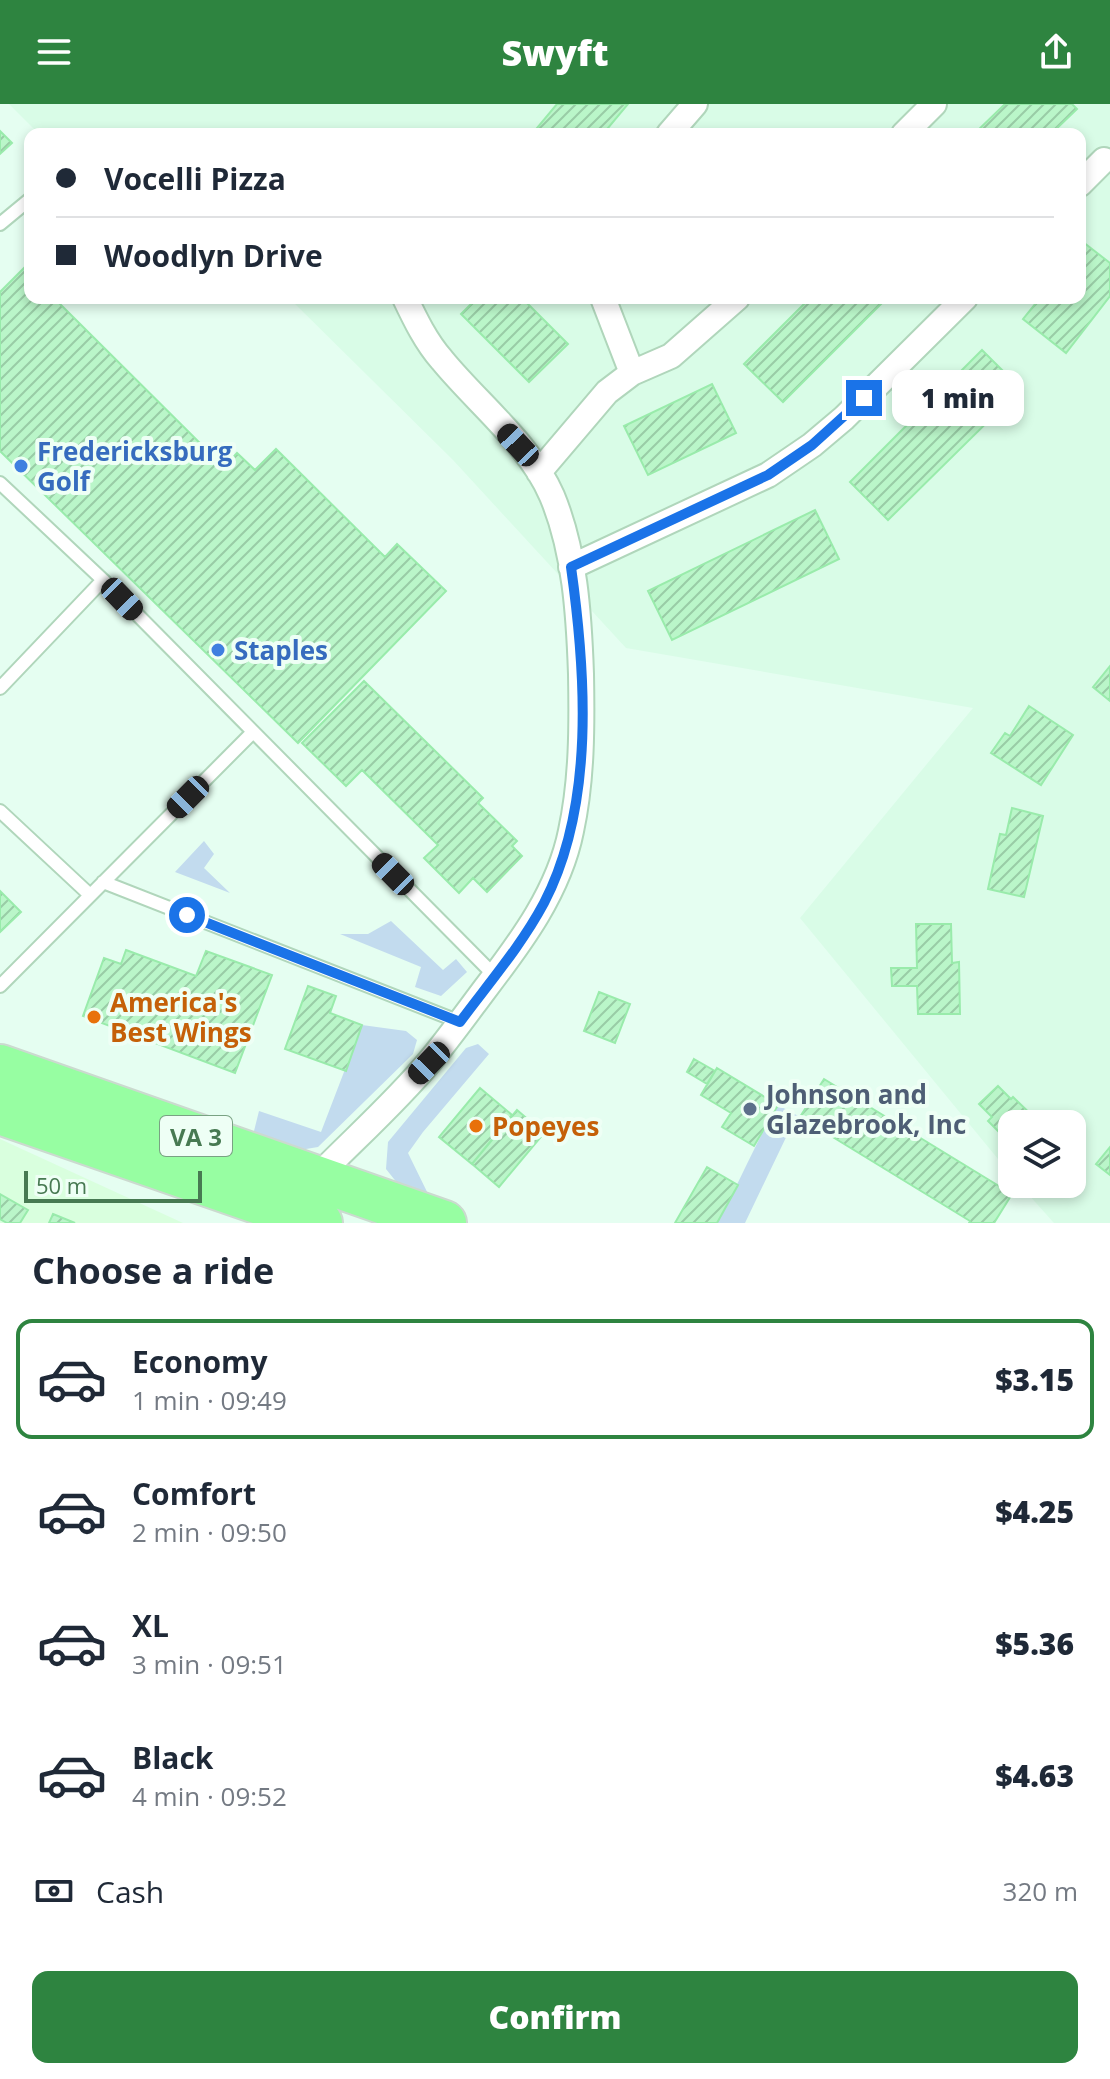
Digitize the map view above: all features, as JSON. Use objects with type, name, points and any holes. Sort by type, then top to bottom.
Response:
[{"type":"highway","name":"VA 3","points":[[0,1067],[444,1223]]},
{"type":"highway","name":"VA 3","points":[[0,1112],[245,1211],[320,1223]]},
{"type":"street","points":[[674,128],[695,104]]},
{"type":"street","points":[[910,128],[934,104]]},
{"type":"street","points":[[1086,178],[1104,160]]},
{"type":"street","points":[[245,1211],[316,1178],[429,1063],[522,941],[545,901],[571,832],[579,766],[582,700],[580,630],[571,567],[558,512],[539,472],[439,358],[408,304]]},
{"type":"street","points":[[605,304],[632,373]]},
{"type":"street","points":[[539,472],[607,392],[632,373],[671,356],[730,304]]},
{"type":"street","points":[[571,567],[779,468],[844,418],[959,304]]},
{"type":"lane","points":[[0,224],[24,204]]},
{"type":"lane","points":[[0,483],[103,580],[495,976]]},
{"type":"lane","points":[[0,688],[103,580]]},
{"type":"lane","points":[[0,986],[252,733]]},
{"type":"lane","points":[[0,811],[90,895]]},
{"type":"lane","points":[[103,882],[460,1022]]},
{"type":"shaded area","points":[[9,104],[1110,104],[1110,1223],[1054,1223],[1032,1198],[1086,1198],[1086,1110],[998,1110],[998,1159],[800,918],[973,708],[626,648],[453,460],[295,304],[1086,304],[1086,128],[33,128]]},
{"type":"shaded area","points":[[204,841],[214,854],[204,868],[230,893],[175,872]]},
{"type":"shaded area","points":[[391,921],[443,970],[456,959],[467,972],[441,996],[415,987],[421,967],[340,934],[368,934]]},
{"type":"shaded area","points":[[362,1025],[406,1031],[417,1040],[413,1054],[318,1147],[300,1150],[253,1135],[259,1111],[321,1132]]},
{"type":"shaded area","points":[[478,1044],[489,1054],[408,1153],[432,1202],[402,1189],[386,1169],[388,1142],[466,1048]]},
{"type":"shaded area","points":[[778,1105],[800,1117],[791,1127],[745,1223],[717,1223],[762,1134]]},
{"type":"shaded area","points":[[0,1139],[183,1223],[0,1223]]},
{"type":"building","points":[[557,104],[628,104],[608,128],[537,128]]},
{"type":"building","points":[[1005,104],[1072,104],[1077,109],[1057,128],[980,128]]},
{"type":"building","points":[[0,131],[12,143],[0,154]]},
{"type":"building","points":[[1086,244],[1110,263],[1110,296],[1066,353],[1023,319],[1035,304],[1086,304]]},
{"type":"building","points":[[24,268],[24,304],[60,304],[224,467],[237,453],[255,470],[276,449],[385,557],[397,544],[446,591],[298,743],[0,451],[0,292]]},
{"type":"building","points":[[471,304],[528,304],[568,344],[529,382],[461,314]]},
{"type":"building","points":[[804,304],[881,304],[783,402],[744,364]]},
{"type":"building","points":[[982,350],[1021,389],[888,520],[850,482]]},
{"type":"building","points":[[712,384],[736,433],[648,475],[624,426]]},
{"type":"building","points":[[815,510],[839,559],[672,640],[648,591]]},
{"type":"building","points":[[1110,666],[1110,701],[1093,687]]},
{"type":"building","points":[[364,681],[483,798],[478,803],[517,841],[512,846],[522,856],[487,892],[473,878],[459,893],[424,858],[438,845],[362,770],[346,786],[302,743]]},
{"type":"building","points":[[1029,706],[1073,735],[1041,785],[991,753],[1005,733],[1010,736]]},
{"type":"building","points":[[1012,808],[1043,816],[1024,897],[988,889],[1000,834],[1006,835]]},
{"type":"building","points":[[0,891],[21,912],[0,932]]},
{"type":"building","points":[[0,891],[21,912],[0,932]]},
{"type":"building","points":[[916,924],[951,924],[952,963],[959,962],[960,1014],[918,1014],[917,986],[892,986],[891,968],[917,968]]},
{"type":"building","points":[[126,950],[196,976],[206,951],[272,975],[235,1073],[83,1016],[104,958],[121,964]]},
{"type":"building","points":[[308,986],[336,996],[330,1013],[362,1025],[346,1071],[285,1049]]},
{"type":"building","points":[[599,992],[630,1004],[615,1043],[584,1031]]},
{"type":"building","points":[[694,1059],[715,1071],[707,1084],[687,1072]]},
{"type":"building","name":"Johnson and Glazebrook, Inc","points":[[717,1068],[778,1105],[754,1146],[722,1127],[731,1113],[701,1095]]},
{"type":"building","points":[[824,1079],[998,1185],[998,1198],[1010,1198],[994,1223],[969,1223],[800,1117]]},
{"type":"building","points":[[998,1086],[1026,1110],[998,1110],[998,1131],[988,1121],[992,1117],[979,1104]]},
{"type":"building","name":"Popeyes","points":[[480,1088],[512,1115],[472,1164],[439,1137]]},
{"type":"building","points":[[517,1110],[544,1133],[499,1187],[472,1164]]},
{"type":"building","points":[[1110,1147],[1110,1175],[1096,1164]]},
{"type":"building","points":[[707,1167],[738,1185],[717,1223],[675,1223]]},
{"type":"building","points":[[0,1194],[28,1210],[20,1223],[7,1223],[0,1219]]},
{"type":"building","points":[[53,1214],[75,1223],[49,1223]]},
{"type":"place","name":"Fredericksburg Golf","points":[[21,466]]},
{"type":"place","name":"Staples","points":[[218,650]]},
{"type":"place","name":"America's Best Wings","points":[[94,1017]]},
{"type":"place","name":"Johnson and Glazebrook, Inc","points":[[750,1109]]},
{"type":"place","name":"Popeyes","points":[[476,1126]]},
{"type":"route","points":[[187,915],[460,1022],[522,941],[545,901],[571,832],[579,766],[582,700],[580,630],[571,567],[768,475],[812,445],[864,398]]}]
